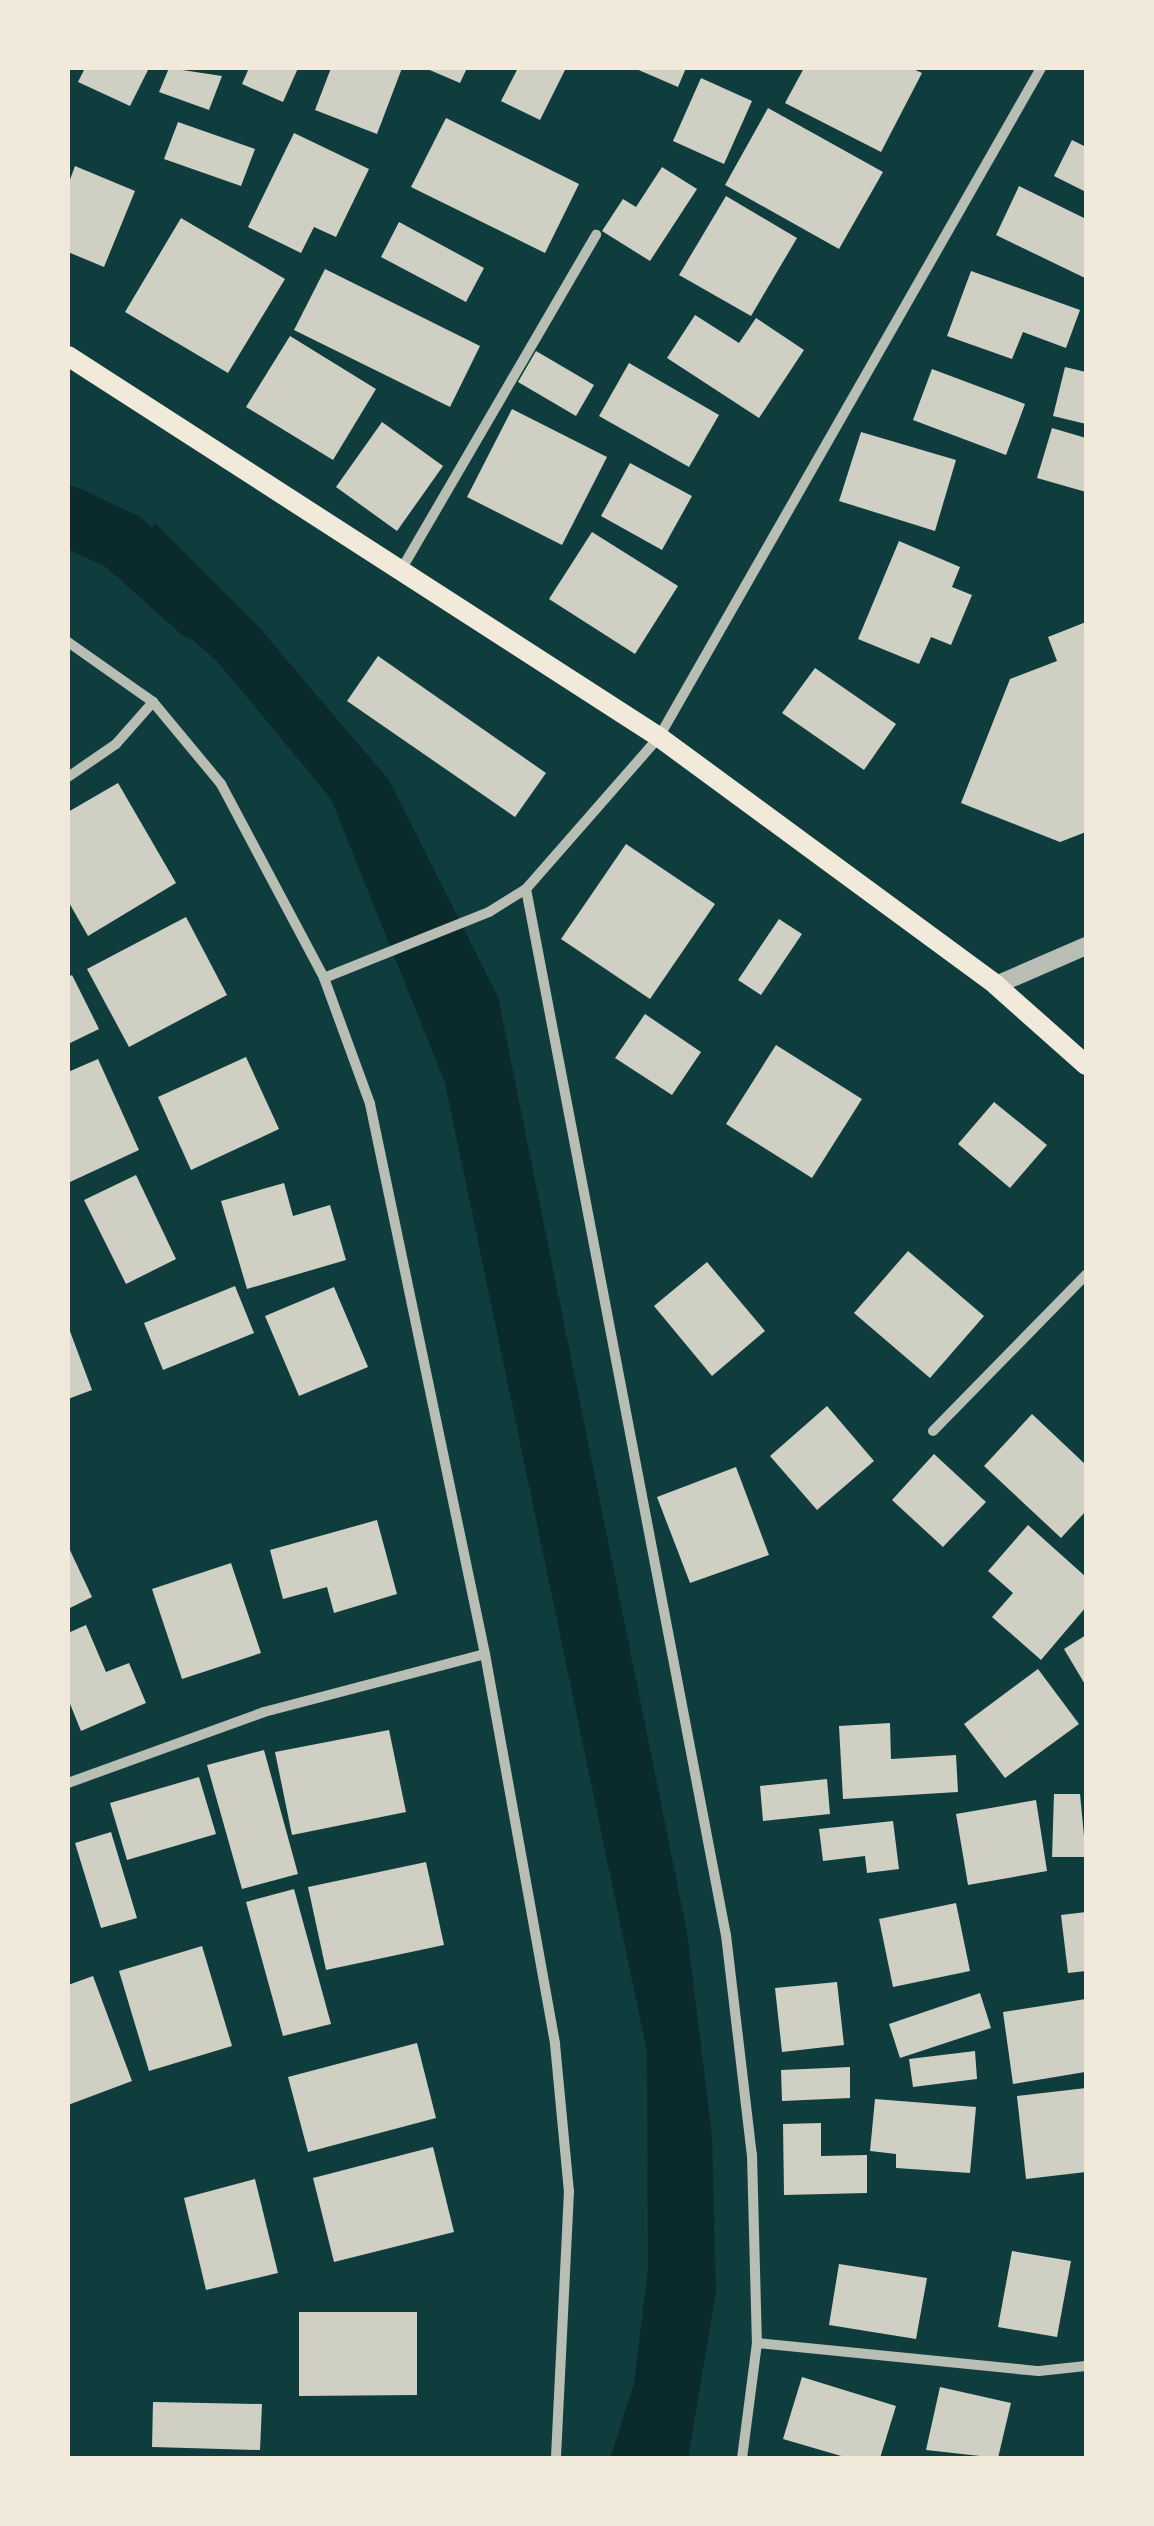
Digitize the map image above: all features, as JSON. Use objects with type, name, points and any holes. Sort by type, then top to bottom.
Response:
[{"type":"main road","points":[[68,356],[659,737],[996,985],[1086,1065]]},
{"type":"street","points":[[324,978],[489,912],[526,888],[659,737],[1041,68]]},
{"type":"street","points":[[402,570],[596,235]]},
{"type":"street","points":[[68,642],[153,702],[221,784],[324,978],[370,1104],[485,1654],[555,2044],[569,2191],[556,2458]]},
{"type":"street","points":[[68,777],[116,744],[153,702]]},
{"type":"street","points":[[526,888],[726,1936],[752,2155],[757,2344],[742,2458]]},
{"type":"street","points":[[996,985],[1086,946]]},
{"type":"street","points":[[933,1431],[1086,1274]]},
{"type":"street","points":[[68,1783],[264,1712],[485,1654]]},
{"type":"street","points":[[757,2344],[1038,2371],[1086,2366]]},
{"type":"water","points":[[155,523],[257,625],[389,780],[498,997],[687,1932],[712,2136],[716,2291],[688,2458],[610,2458],[634,2384],[648,2269],[647,2052],[445,1083],[331,799],[217,661],[124,581]]},
{"type":"building","points":[[85,68],[149,68],[130,106],[78,82]]},
{"type":"building","points":[[169,68],[222,76],[209,110],[159,92]]},
{"type":"building","points":[[249,68],[298,68],[283,102],[242,84]]},
{"type":"building","points":[[331,68],[402,68],[377,134],[315,110]]},
{"type":"building","points":[[425,68],[467,68],[460,83]]},
{"type":"building","points":[[518,68],[566,68],[540,120],[501,101]]},
{"type":"building","points":[[634,68],[686,68],[678,87]]},
{"type":"building","points":[[804,68],[911,68],[922,73],[881,152],[785,103]]},
{"type":"building","points":[[701,78],[752,101],[724,164],[673,141]]},
{"type":"building","points":[[768,108],[883,172],[839,249],[725,185]]},
{"type":"building","points":[[446,118],[579,184],[545,253],[411,187]]},
{"type":"building","points":[[178,122],[255,149],[241,186],[164,159]]},
{"type":"building","points":[[294,133],[369,169],[336,237],[314,227],[301,253],[248,227]]},
{"type":"building","points":[[1072,140],[1086,147],[1086,192],[1054,176]]},
{"type":"building","points":[[75,166],[135,191],[104,267],[68,252],[68,185]]},
{"type":"building","points":[[662,167],[697,189],[650,261],[602,231],[623,199],[636,207]]},
{"type":"building","points":[[1019,186],[1086,219],[1085,278],[996,235]]},
{"type":"building","points":[[726,196],[797,238],[751,316],[679,275]]},
{"type":"building","points":[[181,218],[285,279],[228,373],[125,312]]},
{"type":"building","points":[[399,222],[484,268],[466,302],[381,257]]},
{"type":"building","points":[[325,269],[480,346],[450,407],[294,330]]},
{"type":"building","points":[[971,271],[1080,310],[1066,348],[1023,332],[1012,359],[947,336]]},
{"type":"building","points":[[695,315],[739,343],[756,318],[804,350],[759,418],[667,358]]},
{"type":"building","points":[[290,336],[376,389],[333,460],[246,407]]},
{"type":"building","points":[[536,351],[594,385],[576,416],[518,382]]},
{"type":"building","points":[[629,363],[719,415],[689,467],[599,416]]},
{"type":"building","points":[[1065,367],[1086,372],[1086,424],[1053,416]]},
{"type":"building","points":[[932,369],[1025,404],[1006,455],[913,420]]},
{"type":"building","points":[[512,409],[607,457],[562,545],[467,497]]},
{"type":"building","points":[[382,422],[443,466],[397,531],[336,487]]},
{"type":"building","points":[[1052,428],[1086,438],[1086,492],[1037,478]]},
{"type":"building","points":[[861,432],[956,460],[935,531],[839,501]]},
{"type":"building","points":[[630,463],[692,496],[662,550],[601,516]]},
{"type":"building","points":[[592,532],[678,586],[635,654],[549,599]]},
{"type":"building","points":[[899,541],[960,567],[952,587],[972,595],[951,645],[931,637],[919,664],[858,639]]},
{"type":"building","points":[[1086,622],[1086,832],[1060,842],[961,803],[1010,679],[1057,661],[1048,637]]},
{"type":"building","points":[[378,656],[546,773],[515,817],[347,701]]},
{"type":"building","points":[[815,668],[896,724],[864,770],[782,713]]},
{"type":"building","points":[[118,783],[176,883],[88,936],[68,901],[68,812]]},
{"type":"building","points":[[626,844],[715,904],[650,999],[561,939]]},
{"type":"building","points":[[186,917],[227,995],[129,1047],[87,969]]},
{"type":"building","points":[[779,919],[802,934],[761,995],[738,980]]},
{"type":"building","points":[[72,975],[99,1029],[68,1044],[68,977]]},
{"type":"building","points":[[645,1014],[701,1052],[672,1095],[615,1058]]},
{"type":"building","points":[[776,1045],[862,1099],[812,1178],[726,1124]]},
{"type":"building","points":[[246,1057],[279,1129],[191,1170],[158,1097]]},
{"type":"building","points":[[98,1059],[139,1150],[70,1182],[68,1072]]},
{"type":"building","points":[[994,1102],[1047,1145],[1010,1188],[958,1144]]},
{"type":"building","points":[[136,1175],[176,1259],[126,1284],[84,1200]]},
{"type":"building","points":[[284,1183],[293,1216],[330,1205],[346,1260],[247,1289],[221,1201]]},
{"type":"building","points":[[908,1251],[984,1316],[930,1378],[854,1313]]},
{"type":"building","points":[[707,1262],[765,1331],[712,1376],[654,1306]]},
{"type":"building","points":[[235,1286],[254,1333],[163,1370],[144,1323]]},
{"type":"building","points":[[334,1287],[368,1367],[299,1396],[265,1316]]},
{"type":"building","points":[[68,1326],[92,1390],[68,1399]]},
{"type":"building","points":[[827,1406],[874,1461],[817,1510],[770,1456]]},
{"type":"building","points":[[1032,1414],[1086,1465],[1086,1511],[1061,1538],[984,1466]]},
{"type":"building","points":[[934,1454],[986,1502],[943,1547],[892,1500]]},
{"type":"building","points":[[736,1467],[769,1555],[690,1583],[657,1497]]},
{"type":"building","points":[[377,1520],[397,1594],[334,1613],[327,1587],[283,1599],[270,1550]]},
{"type":"building","points":[[1028,1525],[1086,1577],[1086,1607],[1041,1660],[992,1617],[1013,1593],[988,1571]]},
{"type":"building","points":[[68,1546],[92,1597],[68,1609]]},
{"type":"building","points":[[231,1563],[261,1653],[182,1679],[152,1589]]},
{"type":"building","points":[[86,1625],[106,1672],[129,1663],[146,1703],[81,1731],[68,1699],[68,1633]]},
{"type":"building","points":[[1086,1635],[1086,1686],[1064,1649]]},
{"type":"building","points":[[1038,1669],[1079,1724],[1005,1778],[964,1724]]},
{"type":"building","points":[[890,1723],[891,1759],[956,1755],[958,1792],[843,1799],[839,1726]]},
{"type":"building","points":[[389,1730],[406,1812],[292,1835],[275,1752]]},
{"type":"building","points":[[264,1750],[298,1874],[242,1889],[207,1765]]},
{"type":"building","points":[[199,1777],[216,1834],[127,1860],[110,1803]]},
{"type":"building","points":[[827,1779],[830,1814],[763,1821],[760,1786]]},
{"type":"building","points":[[1054,1794],[1080,1794],[1086,1857],[1052,1857]]},
{"type":"building","points":[[1036,1800],[1047,1871],[968,1885],[956,1814]]},
{"type":"building","points":[[893,1821],[899,1869],[867,1873],[865,1856],[823,1861],[819,1829]]},
{"type":"building","points":[[111,1832],[137,1918],[101,1928],[75,1843]]},
{"type":"building","points":[[426,1862],[444,1945],[326,1970],[308,1887]]},
{"type":"building","points":[[294,1889],[331,2024],[283,2036],[246,1902]]},
{"type":"building","points":[[956,1903],[970,1971],[893,1987],[879,1919]]},
{"type":"building","points":[[1086,1912],[1086,1971],[1068,1973],[1061,1915]]},
{"type":"building","points":[[202,1946],[232,2046],[149,2071],[119,1971]]},
{"type":"building","points":[[93,1976],[132,2081],[68,2105],[68,1985]]},
{"type":"building","points":[[837,1982],[844,2045],[782,2052],[775,1988]]},
{"type":"building","points":[[980,1993],[991,2028],[900,2058],[889,2024]]},
{"type":"building","points":[[1086,1999],[1085,2072],[1013,2084],[1003,2012]]},
{"type":"building","points":[[417,2043],[436,2118],[308,2152],[288,2077]]},
{"type":"building","points":[[975,2051],[977,2079],[913,2087],[909,2059]]},
{"type":"building","points":[[850,2067],[850,2098],[782,2101],[781,2070]]},
{"type":"building","points":[[1086,2088],[1086,2172],[1026,2179],[1017,2096]]},
{"type":"building","points":[[875,2099],[976,2107],[970,2173],[896,2168],[896,2154],[870,2151]]},
{"type":"building","points":[[821,2123],[821,2156],[867,2155],[867,2193],[784,2195],[783,2124]]},
{"type":"building","points":[[433,2147],[454,2232],[334,2262],[313,2178]]},
{"type":"building","points":[[255,2179],[278,2273],[206,2290],[184,2198]]},
{"type":"building","points":[[1012,2251],[1071,2261],[1057,2337],[998,2327]]},
{"type":"building","points":[[839,2264],[927,2278],[916,2339],[829,2325]]},
{"type":"building","points":[[299,2312],[417,2312],[417,2395],[299,2396]]},
{"type":"building","points":[[802,2377],[896,2406],[880,2458],[848,2458],[783,2439]]},
{"type":"building","points":[[940,2387],[1011,2403],[998,2458],[926,2450]]},
{"type":"building","points":[[153,2402],[262,2404],[260,2450],[152,2447]]},
{"type":"waterway","points":[[68,516],[123,542],[200,611]]}]
